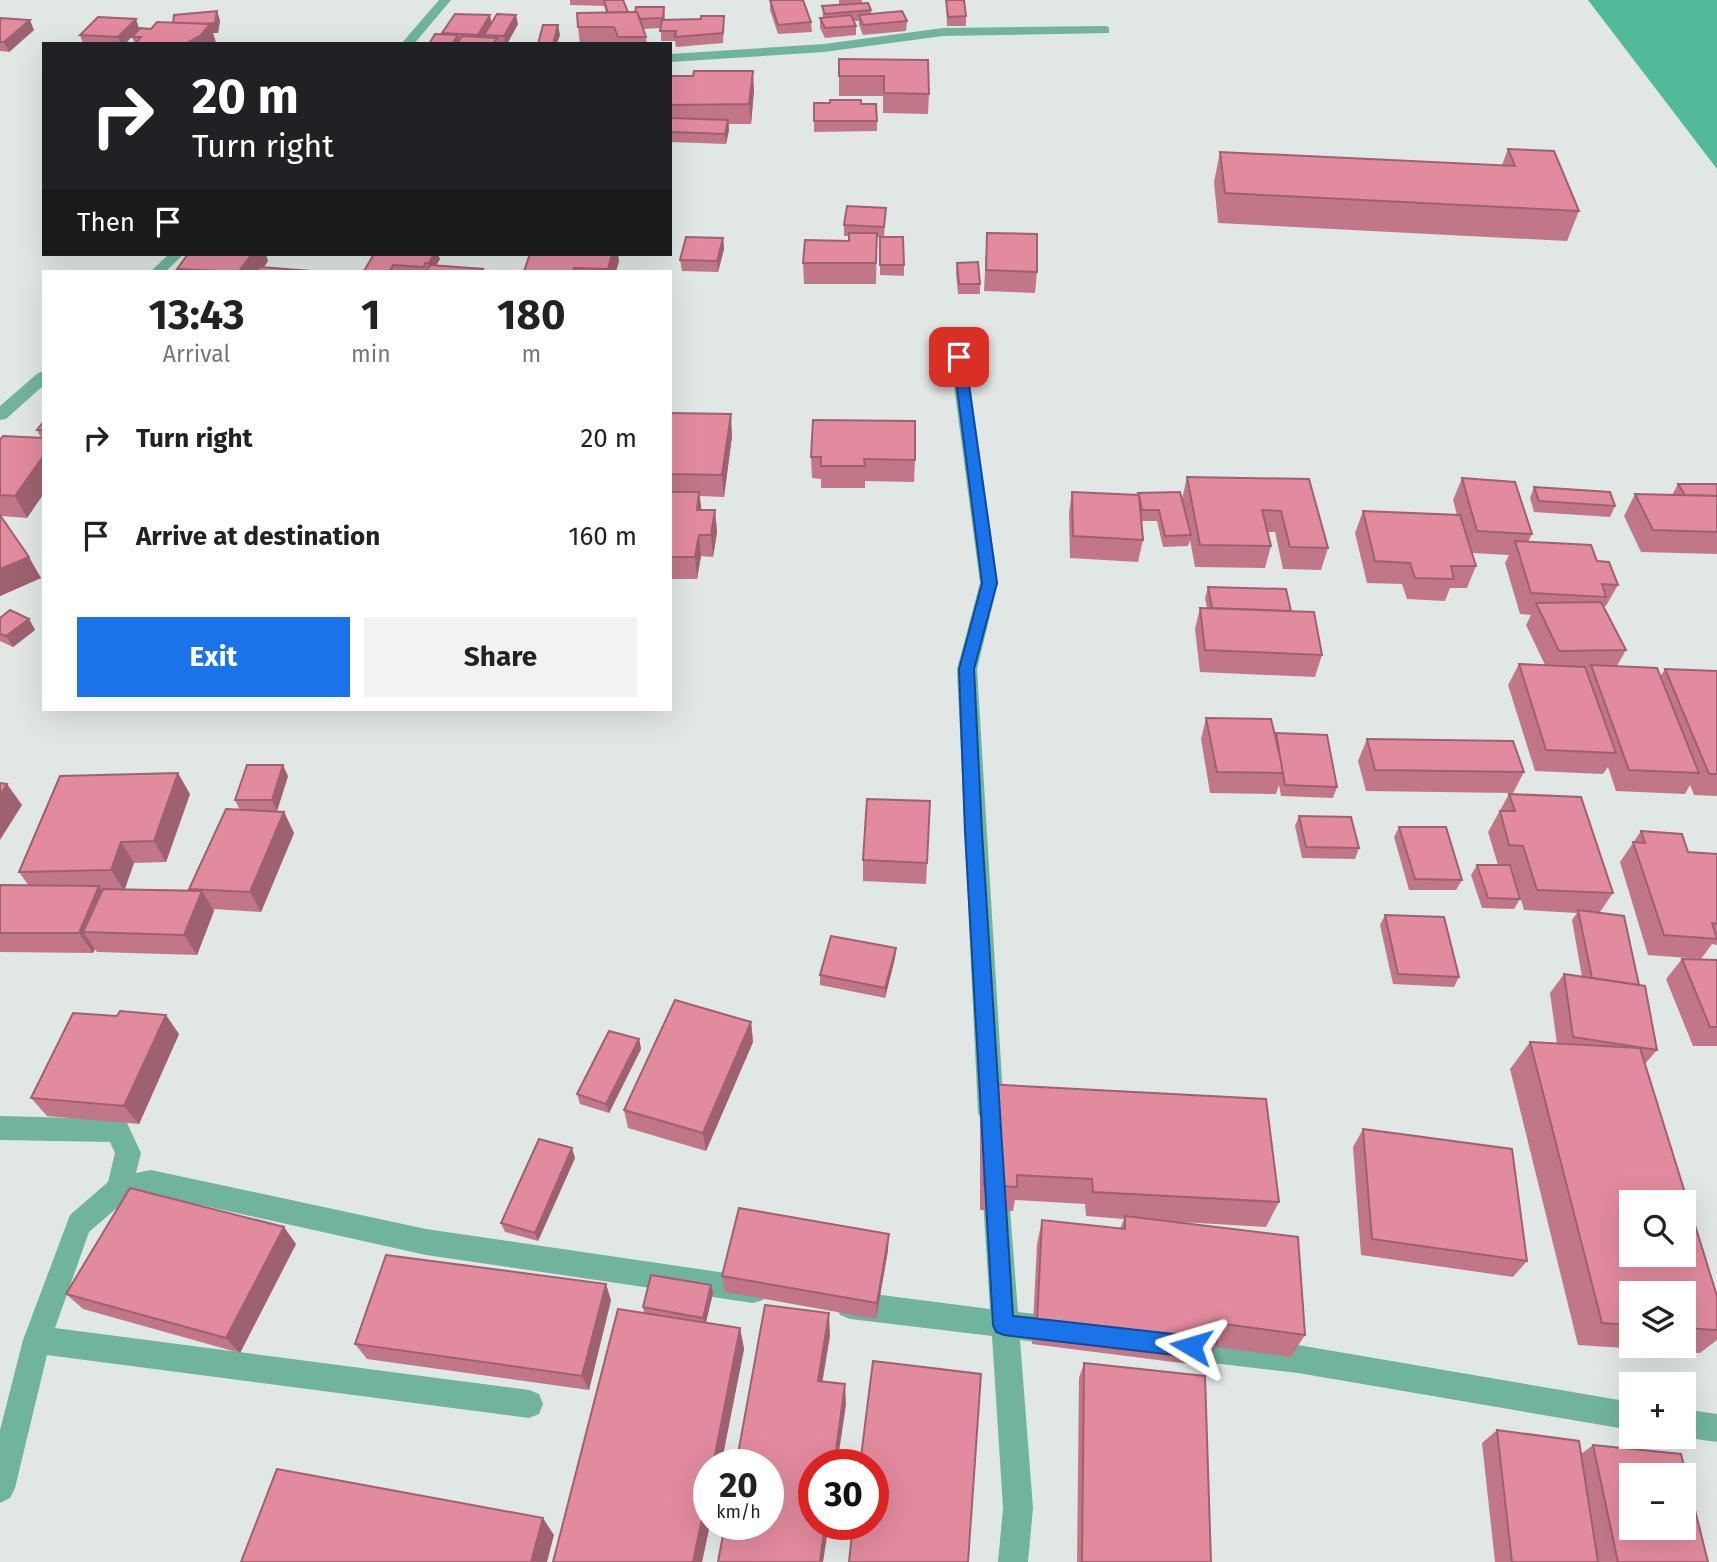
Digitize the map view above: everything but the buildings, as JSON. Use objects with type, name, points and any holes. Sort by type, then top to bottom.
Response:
[{"type":"street","points":[[409,42],[445,0]]},
{"type":"street","points":[[672,58],[824,48],[955,31],[1105,30]]},
{"type":"street","points":[[159,270],[175,256]]},
{"type":"street","points":[[955,333],[989,583],[967,669],[992,1133]]},
{"type":"street","points":[[0,415],[42,378]]},
{"type":"street","points":[[0,1128],[118,1131],[128,1153],[119,1189]]},
{"type":"street","points":[[994,1160],[1018,1508],[1013,1562]]},
{"type":"street","points":[[0,1489],[37,1340],[79,1224],[119,1189],[151,1182],[426,1242],[783,1294]]},
{"type":"street","points":[[822,1301],[1084,1334]]},
{"type":"street","points":[[37,1340],[529,1404]]},
{"type":"street","points":[[1164,1343],[1298,1359],[1619,1414]]},
{"type":"street","points":[[1696,1425],[1717,1428]]},
{"type":"shaded area","points":[[1588,0],[1717,0],[1717,169]]},
{"type":"route","points":[[959,357],[989,583],[980,627],[967,669],[974,832],[1004,1325],[1191,1346]]}]
